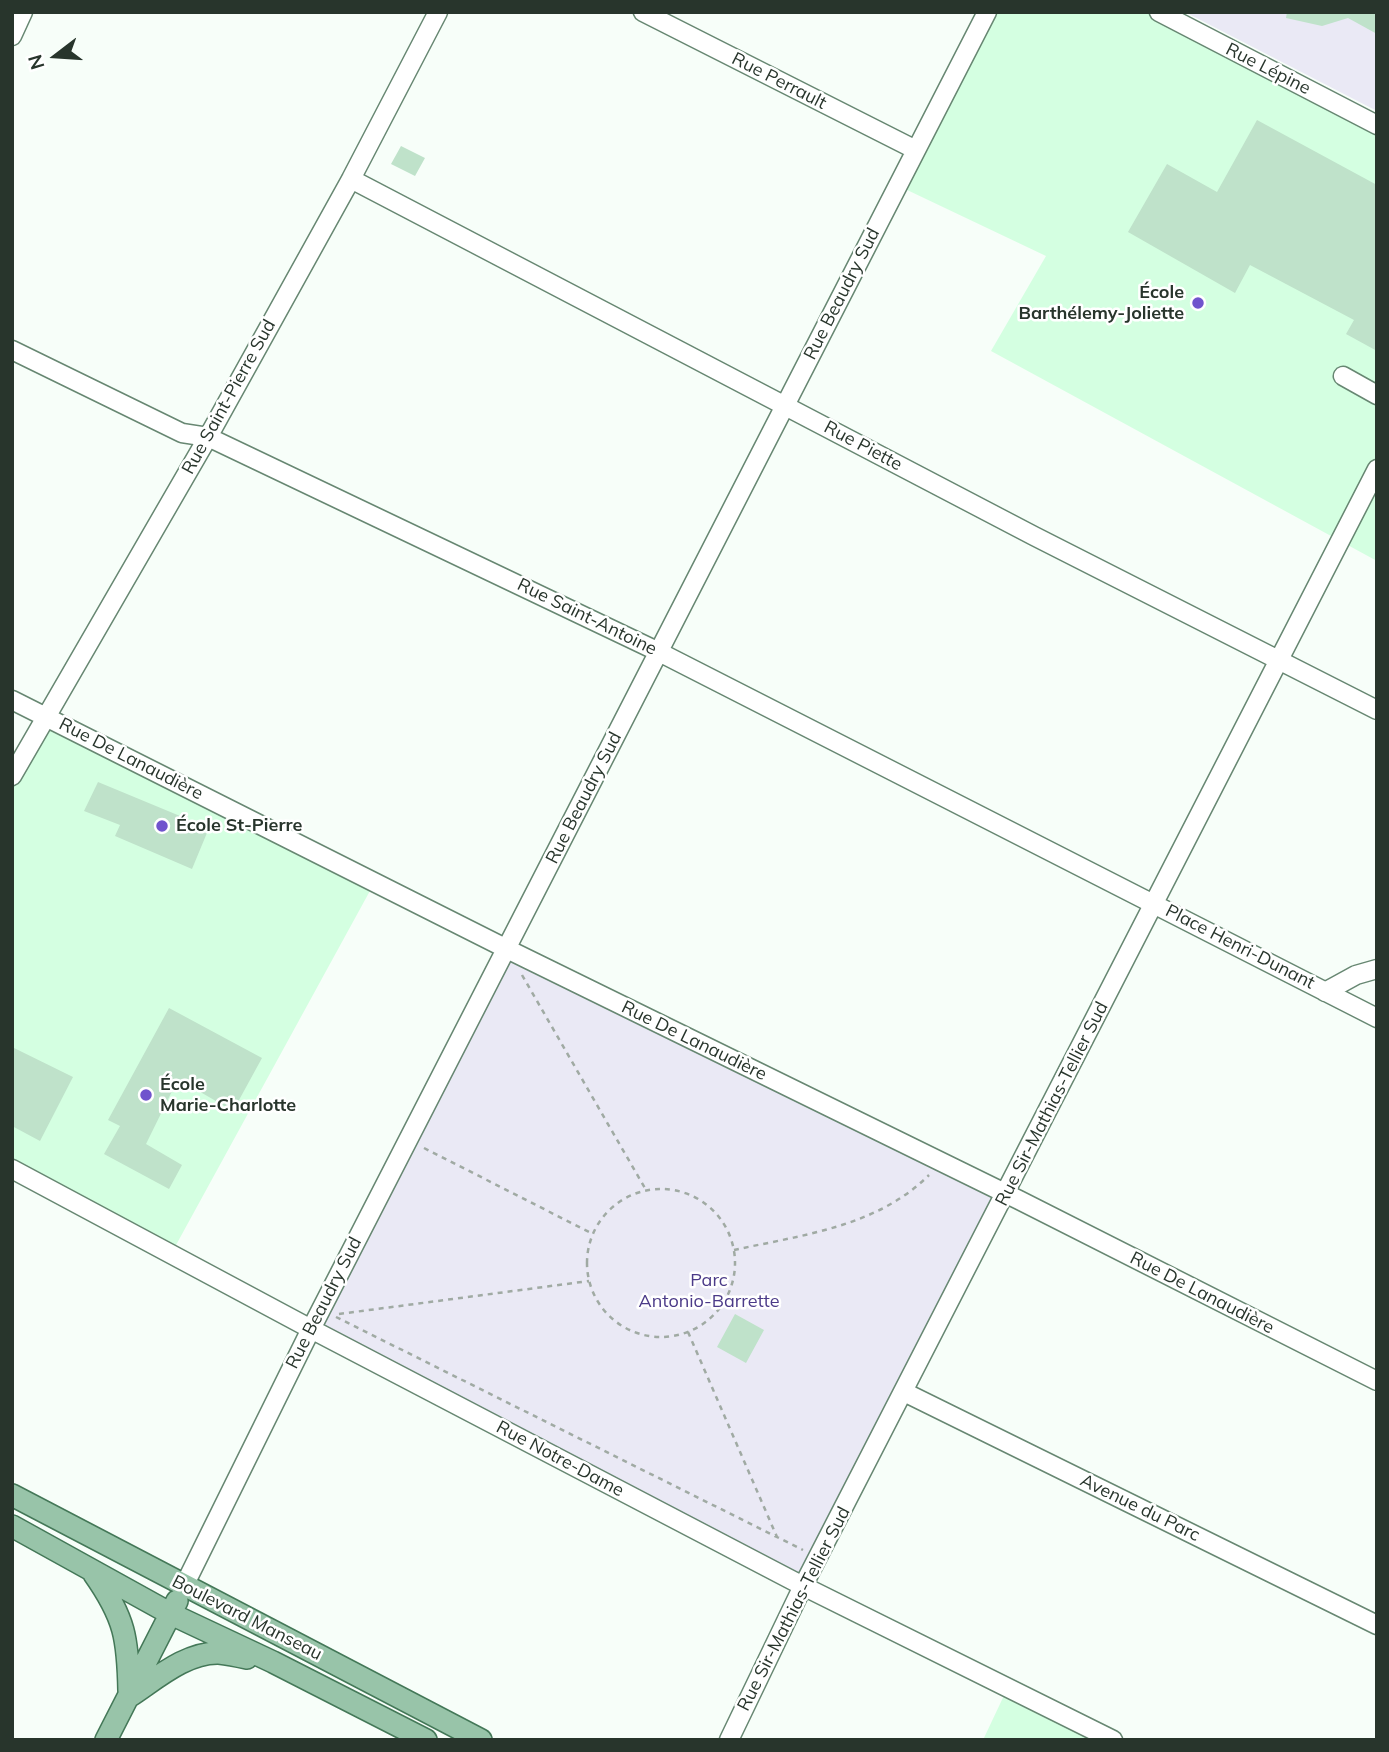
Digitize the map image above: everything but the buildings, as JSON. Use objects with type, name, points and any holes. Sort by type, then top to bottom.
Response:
[{"type":"main road","name":"Boulevard Manseau","points":[[12,1495],[481,1740]]},
{"type":"main road","name":"Boulevard Manseau","points":[[12,1526],[171,1614],[273,1662],[426,1740]]},
{"type":"main road","points":[[88,1567],[111,1598],[122,1626],[127,1643],[129,1696]]},
{"type":"main road","points":[[106,1740],[184,1586]]},
{"type":"main road","points":[[129,1696],[196,1656],[218,1653],[273,1662]]},
{"type":"street","points":[[12,36],[23,12]]},
{"type":"street","name":"Rue Saint-Pierre Sud","points":[[12,776],[208,437],[351,179],[438,12]]},
{"type":"street","name":"Rue Perrault","points":[[643,12],[916,150]]},
{"type":"street","name":"Rue Beaudry Sud","points":[[184,1586],[311,1329],[986,12]]},
{"type":"street","name":"Rue Lépine","points":[[1159,12],[1377,125]]},
{"type":"street","name":"Rue Piette","points":[[351,179],[785,406],[1377,710]]},
{"type":"street","name":"Rue Saint-Antoine","points":[[12,350],[182,433],[208,437],[659,652],[1154,903]]},
{"type":"street","points":[[1343,376],[1377,395]]},
{"type":"street","name":"Rue Sir-Mathias-Tellier Sud","points":[[729,1740],[803,1586],[1377,469]]},
{"type":"street","name":"Rue De Lanaudière","points":[[12,700],[1377,1381]]},
{"type":"street","name":"Place Henri-Dunant","points":[[1154,903],[1377,1018]]},
{"type":"street","name":"Place Henri-Dunant","points":[[1325,992],[1356,975],[1377,969]]},
{"type":"street","name":"Rue Notre-Dame","points":[[12,1169],[803,1586],[1113,1740]]},
{"type":"street","name":"Avenue du Parc","points":[[904,1392],[1377,1625]]},
{"type":"path","points":[[507,949],[646,1191]]},
{"type":"path","points":[[408,1140],[593,1234]]},
{"type":"path","points":[[734,1250],[849,1224],[880,1211],[911,1192],[941,1162]]},
{"type":"path","points":[[669,1189],[692,1196],[711,1209],[726,1228],[734,1250],[734,1275],[726,1299],[710,1319],[688,1332],[664,1338],[639,1334],[616,1322],[599,1304],[589,1281],[587,1257],[593,1234],[605,1214],[624,1199],[646,1191],[669,1189]]},
{"type":"path","points":[[589,1281],[332,1315],[818,1557]]},
{"type":"path","points":[[688,1332],[777,1537]]},
{"type":"shaded area","name":"École Barthélemy-Joliette","points":[[989,12],[1159,12],[1377,125],[1377,561],[991,351],[1046,256],[905,189]]},
{"type":"shaded area","points":[[45,716],[377,878],[170,1256],[12,1170],[12,776]]},
{"type":"shaded area","points":[[1008,1687],[1118,1740],[983,1740]]},
{"type":"green space","points":[[1185,12],[1377,12],[1377,111]]},
{"type":"green space","name":"Parc Antonio-Barrette","points":[[507,949],[1006,1194],[803,1586],[311,1329]]},
{"type":"place","name":"École Barthélemy-Joliette","points":[[1198,303]]},
{"type":"place","name":"École St-Pierre","points":[[162,826]]},
{"type":"place","name":"École Marie-Charlotte","points":[[146,1095]]}]
